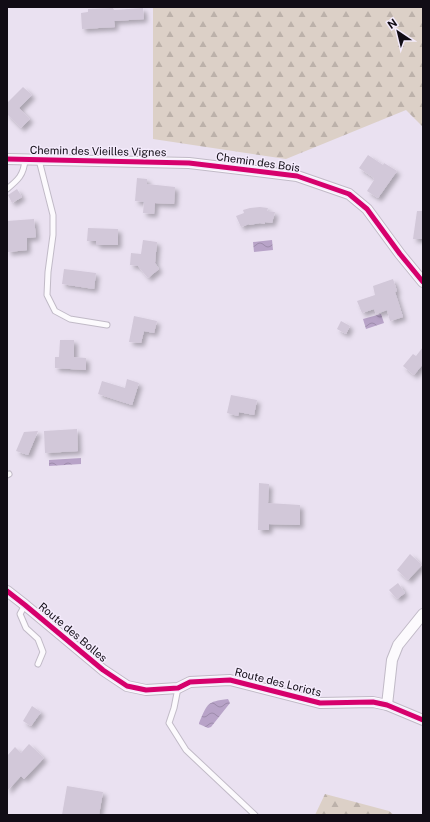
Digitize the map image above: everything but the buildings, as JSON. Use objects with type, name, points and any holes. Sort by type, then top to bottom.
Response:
[{"type":"street","name":"Chemin des Vieilles Vignes","points":[[7,159],[189,163]]},
{"type":"street","name":"Chemin des Bois","points":[[189,163],[297,176],[349,194],[367,210],[423,282]]},
{"type":"street","name":"Route des Bolles","points":[[7,591],[103,670],[127,686]]},
{"type":"street","points":[[387,705],[392,660],[398,645],[423,614]]},
{"type":"street","name":"Route des Loriots","points":[[127,686],[146,690],[178,688],[190,682],[230,680],[320,704],[373,702],[387,705],[423,720]]},
{"type":"lane","points":[[7,189],[18,179],[24,168],[25,159]]},
{"type":"lane","points":[[39,160],[53,215],[54,235],[48,272],[47,295],[55,311],[70,319],[107,325]]},
{"type":"lane","points":[[25,605],[20,614],[26,628],[38,639],[43,652],[38,664]]},
{"type":"lane","points":[[178,688],[169,723],[186,750],[255,815]]},
{"type":"green space","points":[[153,7],[423,7],[423,127],[406,110],[286,159],[153,139]]},
{"type":"green space","points":[[325,794],[389,811],[394,815],[315,815]]},
{"type":"water","points":[[272,240],[273,250],[254,252],[253,242]]},
{"type":"water","points":[[381,314],[384,323],[366,329],[363,319]]},
{"type":"water","points":[[81,458],[81,464],[49,466],[49,460]]},
{"type":"water","points":[[228,699],[230,703],[211,727],[208,728],[199,724],[206,707],[215,701]]},
{"type":"cycle path","points":[[7,159],[189,163],[297,176],[349,194],[367,209],[400,254],[423,282]]},
{"type":"cycle path","points":[[7,591],[103,670],[127,686],[146,690],[178,688],[190,682],[230,680],[320,703],[373,702],[387,705],[423,720]]}]
